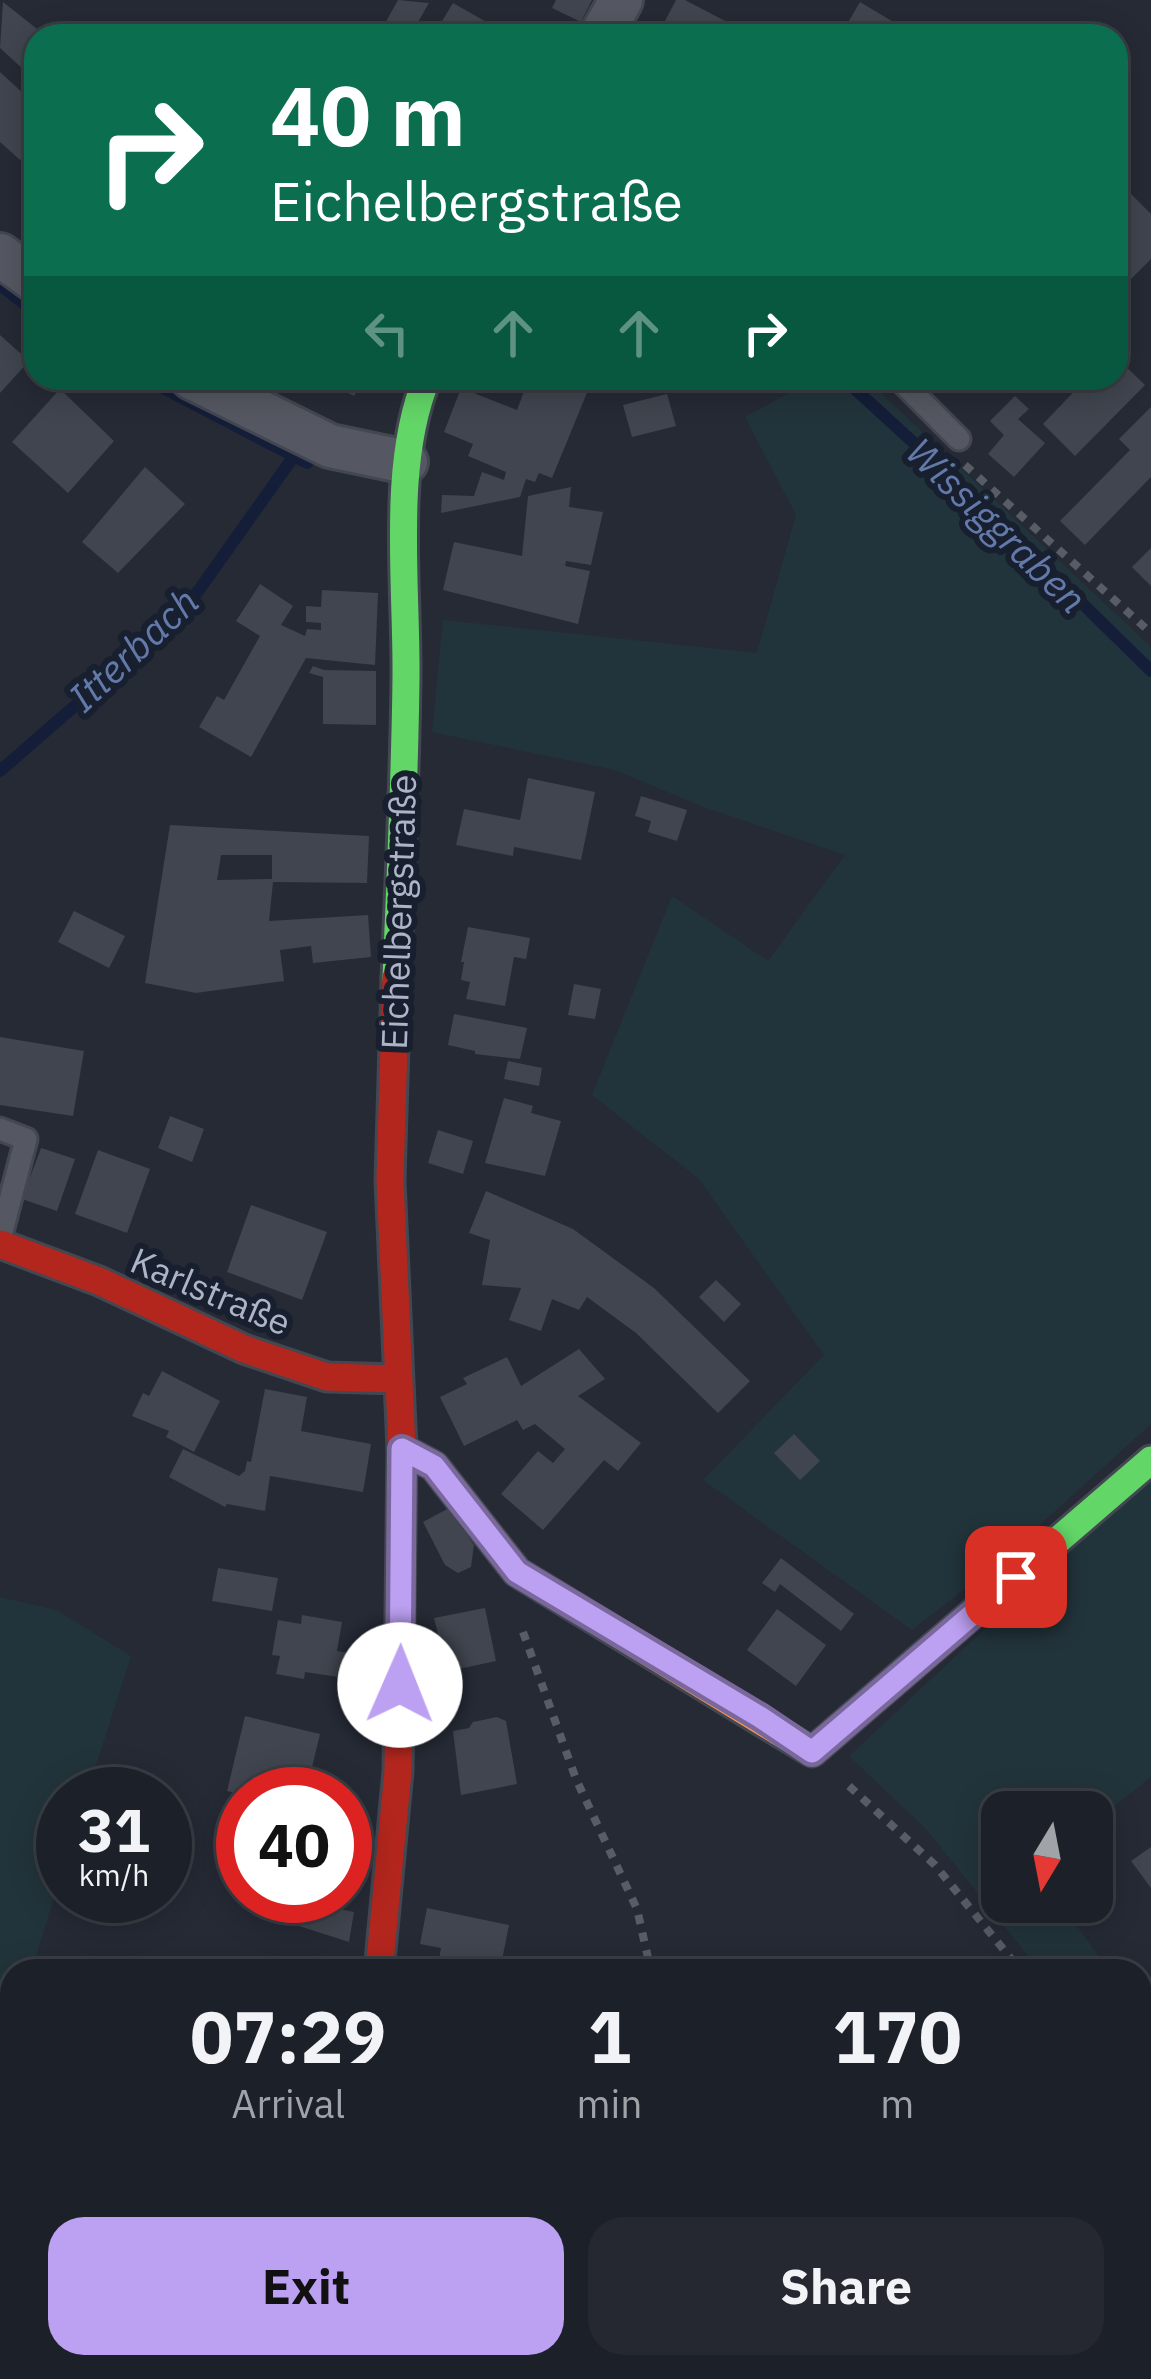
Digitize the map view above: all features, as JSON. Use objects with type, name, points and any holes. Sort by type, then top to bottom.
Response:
[{"type":"street","points":[[217,390],[330,446],[406,462]]},
{"type":"street","name":"Eichelbergstraße","points":[[380,1959],[398,1771],[402,1449],[390,1180],[406,680],[406,462],[422,390]]},
{"type":"street","name":"Karlstraße","points":[[0,1242],[99,1281],[244,1349],[327,1377],[398,1379]]},
{"type":"street","points":[[402,1449],[434,1466],[517,1572],[812,1752],[1151,1460]]},
{"type":"lane","points":[[910,390],[958,439]]},
{"type":"lane","points":[[0,1129],[26,1139],[0,1242]]},
{"type":"path","points":[[958,439],[960,460],[1151,633]]},
{"type":"path","points":[[517,1572],[520,1626],[576,1779],[637,1910],[648,1959]]},
{"type":"path","points":[[812,1752],[935,1865],[1011,1959]]},
{"type":"shaded area","points":[[794,390],[878,390],[1151,647],[1151,1424],[999,1562],[912,1630],[703,1480],[824,1355],[699,1179],[592,1095],[672,896],[768,961],[845,855],[701,806],[615,770],[432,732],[443,620],[757,653],[796,515],[745,417]]},
{"type":"shaded area","points":[[1151,1473],[1151,1777],[1113,1807],[1113,1791],[981,1791],[981,1897],[927,1830],[849,1756]]},
{"type":"shaded area","points":[[0,1597],[56,1610],[131,1656],[96,1767],[36,1767],[36,1923],[46,1923],[35,1959],[0,1959]]},
{"type":"shaded area","points":[[1002,1923],[1075,1923],[1101,1959],[1030,1959]]},
{"type":"building","points":[[398,0],[429,3],[417,24],[385,24]]},
{"type":"building","points":[[556,0],[592,0],[581,22],[552,8]]},
{"type":"building","points":[[676,0],[685,0],[731,24],[663,24]]},
{"type":"building","points":[[3,2],[31,24],[24,24],[24,70],[0,48]]},
{"type":"building","points":[[860,2],[897,24],[847,24]]},
{"type":"building","points":[[453,3],[490,24],[440,24]]},
{"type":"building","points":[[0,72],[24,94],[24,156],[20,160],[0,142]]},
{"type":"building","points":[[1128,191],[1151,214],[1151,259],[1131,279]]},
{"type":"building","points":[[0,335],[24,357],[24,367],[0,393]]},
{"type":"building","points":[[1128,369],[1145,385],[1075,456],[1043,424],[1076,390],[1128,390]]},
{"type":"building","points":[[59,390],[114,441],[68,493],[12,442]]},
{"type":"building","points":[[460,390],[517,410],[524,390],[588,390],[552,478],[539,473],[535,482],[526,479],[520,497],[441,513],[442,495],[474,496],[482,472],[504,480],[506,472],[468,456],[473,444],[444,432]]},
{"type":"building","points":[[667,394],[676,426],[632,437],[623,405]]},
{"type":"building","points":[[1015,396],[1029,409],[1018,419],[1045,443],[1014,477],[988,454],[1004,435],[990,421]]},
{"type":"building","points":[[1151,407],[1151,477],[1085,545],[1060,521],[1130,450],[1119,439]]},
{"type":"building","points":[[145,467],[185,504],[118,573],[82,542]]},
{"type":"building","points":[[571,487],[569,507],[603,512],[591,565],[566,561],[565,566],[590,571],[578,624],[443,590],[454,542],[522,556],[528,496]]},
{"type":"building","points":[[1151,548],[1151,586],[1132,567]]},
{"type":"building","points":[[260,584],[293,606],[281,625],[305,636],[307,629],[321,630],[321,623],[306,622],[306,606],[321,607],[322,590],[378,593],[375,665],[306,658],[251,757],[199,727],[217,696],[224,700],[260,636],[236,621]]},
{"type":"building","points":[[313,666],[376,671],[376,725],[323,724],[323,677],[309,673]]},
{"type":"building","points":[[528,778],[595,792],[581,860],[514,847],[513,856],[456,845],[464,809],[520,820]]},
{"type":"building","points":[[641,796],[687,810],[677,841],[648,832],[651,821],[635,816]]},
{"type":"building","points":[[170,825],[369,836],[367,883],[273,882],[269,921],[368,915],[371,957],[313,963],[311,946],[280,950],[284,981],[196,993],[145,983]],"holes":[[[221,855],[272,855],[272,879],[217,880]]]},
{"type":"building","points":[[74,911],[125,936],[109,968],[58,942]]},
{"type":"building","points":[[468,927],[530,938],[526,959],[514,957],[505,1006],[466,999],[470,982],[461,980],[461,962]]},
{"type":"building","points":[[574,984],[601,989],[595,1019],[568,1015]]},
{"type":"building","points":[[454,1014],[527,1028],[520,1059],[475,1054],[448,1045]]},
{"type":"building","points":[[0,1037],[84,1051],[73,1116],[0,1105]]},
{"type":"building","points":[[508,1061],[542,1068],[539,1086],[504,1079]]},
{"type":"building","points":[[504,1098],[533,1106],[531,1113],[561,1121],[545,1176],[485,1163]]},
{"type":"building","points":[[170,1116],[204,1129],[192,1162],[158,1148]]},
{"type":"building","points":[[438,1130],[473,1141],[463,1174],[428,1163]]},
{"type":"building","points":[[41,1148],[75,1159],[57,1211],[22,1199]]},
{"type":"building","points":[[98,1150],[150,1169],[127,1233],[75,1214]]},
{"type":"building","points":[[486,1191],[573,1229],[654,1288],[750,1381],[718,1413],[636,1333],[587,1297],[579,1310],[552,1299],[541,1331],[509,1320],[521,1288],[482,1285],[490,1240],[469,1233]]},
{"type":"building","points":[[251,1205],[327,1232],[302,1300],[227,1272]]},
{"type":"building","points":[[716,1280],[741,1304],[724,1322],[699,1297]]},
{"type":"building","points":[[579,1349],[605,1379],[578,1396],[641,1443],[618,1471],[604,1460],[543,1530],[501,1494],[538,1451],[553,1463],[565,1449],[535,1424],[523,1430],[517,1420],[464,1446],[440,1397],[467,1384],[463,1378],[507,1357],[521,1386]]},
{"type":"building","points":[[162,1371],[220,1401],[194,1452],[166,1437],[169,1431],[132,1416],[143,1393],[149,1396]]},
{"type":"building","points":[[265,1389],[307,1397],[301,1431],[371,1444],[363,1492],[270,1476],[265,1511],[225,1507],[169,1477],[183,1449],[239,1476],[245,1471],[247,1461],[251,1462]]},
{"type":"building","points":[[794,1434],[820,1461],[800,1480],[774,1453]]},
{"type":"building","points":[[449,1508],[474,1545],[471,1567],[458,1573],[445,1565],[423,1522]]},
{"type":"building","points":[[781,1558],[854,1614],[841,1631],[780,1584],[775,1592],[762,1583]]},
{"type":"building","points":[[218,1568],[278,1578],[272,1611],[212,1601]]},
{"type":"building","points":[[485,1608],[496,1661],[445,1672],[433,1635],[438,1634],[434,1618]]},
{"type":"building","points":[[777,1609],[826,1645],[796,1686],[747,1650]]},
{"type":"building","points":[[302,1615],[342,1622],[337,1651],[349,1653],[345,1678],[305,1672],[304,1679],[276,1674],[280,1656],[272,1655],[278,1620],[301,1624]]},
{"type":"building","points":[[245,1716],[320,1734],[312,1767],[233,1767]]},
{"type":"building","points":[[497,1717],[506,1721],[517,1784],[461,1795],[453,1731]]},
{"type":"building","points":[[1151,1847],[1151,1888],[1131,1861]]},
{"type":"building","points":[[427,1908],[509,1925],[502,1959],[439,1959],[441,1948],[420,1944]]},
{"type":"building","points":[[290,1923],[352,1923],[349,1942]]},
{"type":"waterway","points":[[0,285],[24,304]]},
{"type":"waterway","points":[[167,390],[307,463]]},
{"type":"waterway","name":"Wissiggraben","points":[[856,390],[1151,671]]},
{"type":"waterway","name":"Itterbach","points":[[0,771],[184,611],[294,456]]},
{"type":"traffic: fast","points":[[396,978],[405,715],[403,525],[409,448],[423,390]]},
{"type":"traffic: fast","points":[[779,1732],[812,1752],[1151,1460]]},
{"type":"traffic: slow","points":[[402,1449],[434,1466],[517,1572],[779,1732]]},
{"type":"traffic: jam","points":[[380,1959],[398,1771],[402,1449],[390,1180],[396,978]]},
{"type":"traffic: jam","points":[[0,1244],[99,1281],[244,1349],[327,1377],[398,1379]]},
{"type":"route","points":[[400,1685],[402,1449],[434,1466],[517,1572],[812,1752],[1016,1577]]}]
